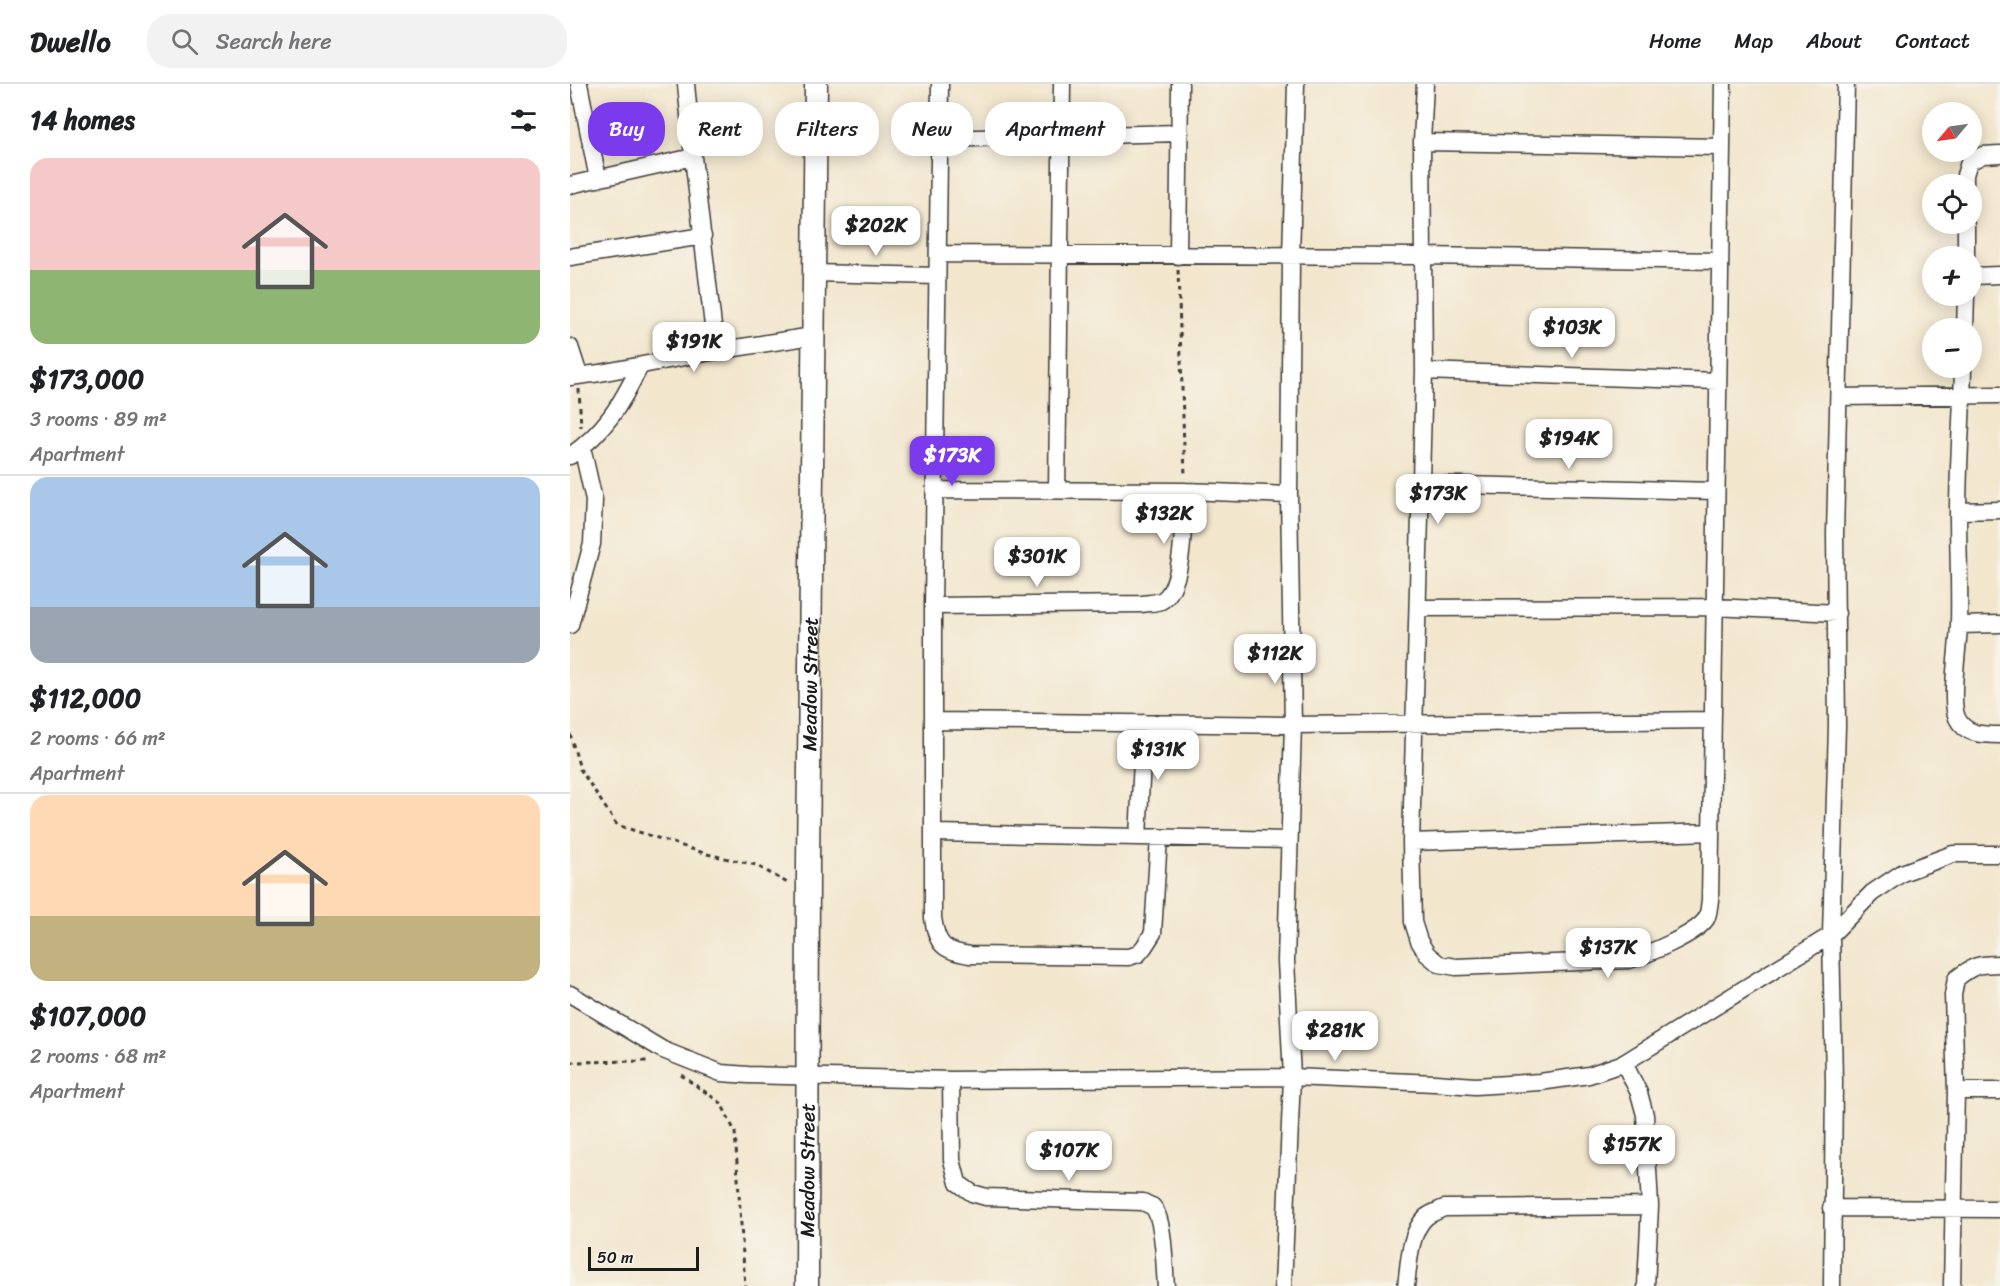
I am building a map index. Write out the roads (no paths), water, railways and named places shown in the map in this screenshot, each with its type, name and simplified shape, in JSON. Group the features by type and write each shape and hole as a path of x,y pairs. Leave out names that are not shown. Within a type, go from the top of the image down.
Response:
{"street":[{"path":"579,84 598,179"},
{"path":"686,84 716,351"},
{"name":"Meadow Street","path":"807,1286 816,84"},
{"path":"940,84 940,102"},
{"path":"1062,84 1062,102"},
{"path":"1178,256 1180,84"},
{"path":"1283,1286 1292,1077 1286,961 1293,725 1289,495 1291,257 1296,84"},
{"path":"1425,84 1422,142 1424,371 1422,484 1411,843 1413,922 1419,941 1427,954 1439,964 1456,967 1629,960 1651,953 1691,931 1706,918 1710,900 1723,84"},
{"path":"1832,1286 1834,1081 1831,935 1837,726 1836,534 1846,84"},
{"path":"1126,134 1180,133"},
{"path":"1422,142 1721,147"},
{"path":"1965,174 1969,162 1983,155 2000,154"},
{"path":"939,156 933,606 933,918 936,935 944,947 952,952 991,956 1129,957 1138,954 1153,933 1159,837"},
{"path":"1057,490 1062,156"},
{"path":"570,185 693,157"},
{"path":"570,257 702,236"},
{"path":"938,254 1423,256 1719,261"},
{"path":"813,273 937,276"},
{"path":"1982,276 2000,275"},
{"path":"570,346 574,376 813,336"},
{"path":"570,625 592,544 594,500 576,451 604,426 621,404 640,366"},
{"path":"1424,371 1718,381"},
{"path":"1963,378 1958,511 1959,625 1954,687 1956,715 1962,727 1970,731 1982,735 2000,735"},
{"path":"1839,397 2000,395"},
{"path":"1422,484 1716,491"},
{"path":"935,490 1185,491 1289,495"},
{"path":"933,606 1142,604 1160,601 1169,594 1176,579 1185,491"},
{"path":"1958,511 2000,510"},
{"path":"1418,608 1714,607 1837,613"},
{"path":"1959,625 2000,624"},
{"path":"934,721 1293,725 1713,720"},
{"path":"1138,837 1144,723"},
{"path":"1411,843 1711,832"},
{"path":"934,833 1289,840"},
{"path":"570,994 663,1050 721,1072 809,1077 951,1080 1292,1077 1503,1086 1590,1075 1624,1063 1831,935 1872,893 1902,873 1953,854 2000,854"},
{"path":"1952,1286 1956,1091 1953,994 1956,979 1968,969 1979,964 2000,964"},
{"path":"1624,1063 1639,1093 1646,1115 1650,1206 1646,1286"},
{"path":"951,1080 952,1160 958,1183 972,1193 986,1197 1143,1202 1152,1206 1158,1217 1166,1286"},
{"path":"1956,1091 2000,1091"},
{"path":"1406,1286 1412,1245 1418,1228 1427,1216 1444,1208 1650,1206"},
{"path":"1832,1208 2000,1209"}]}
